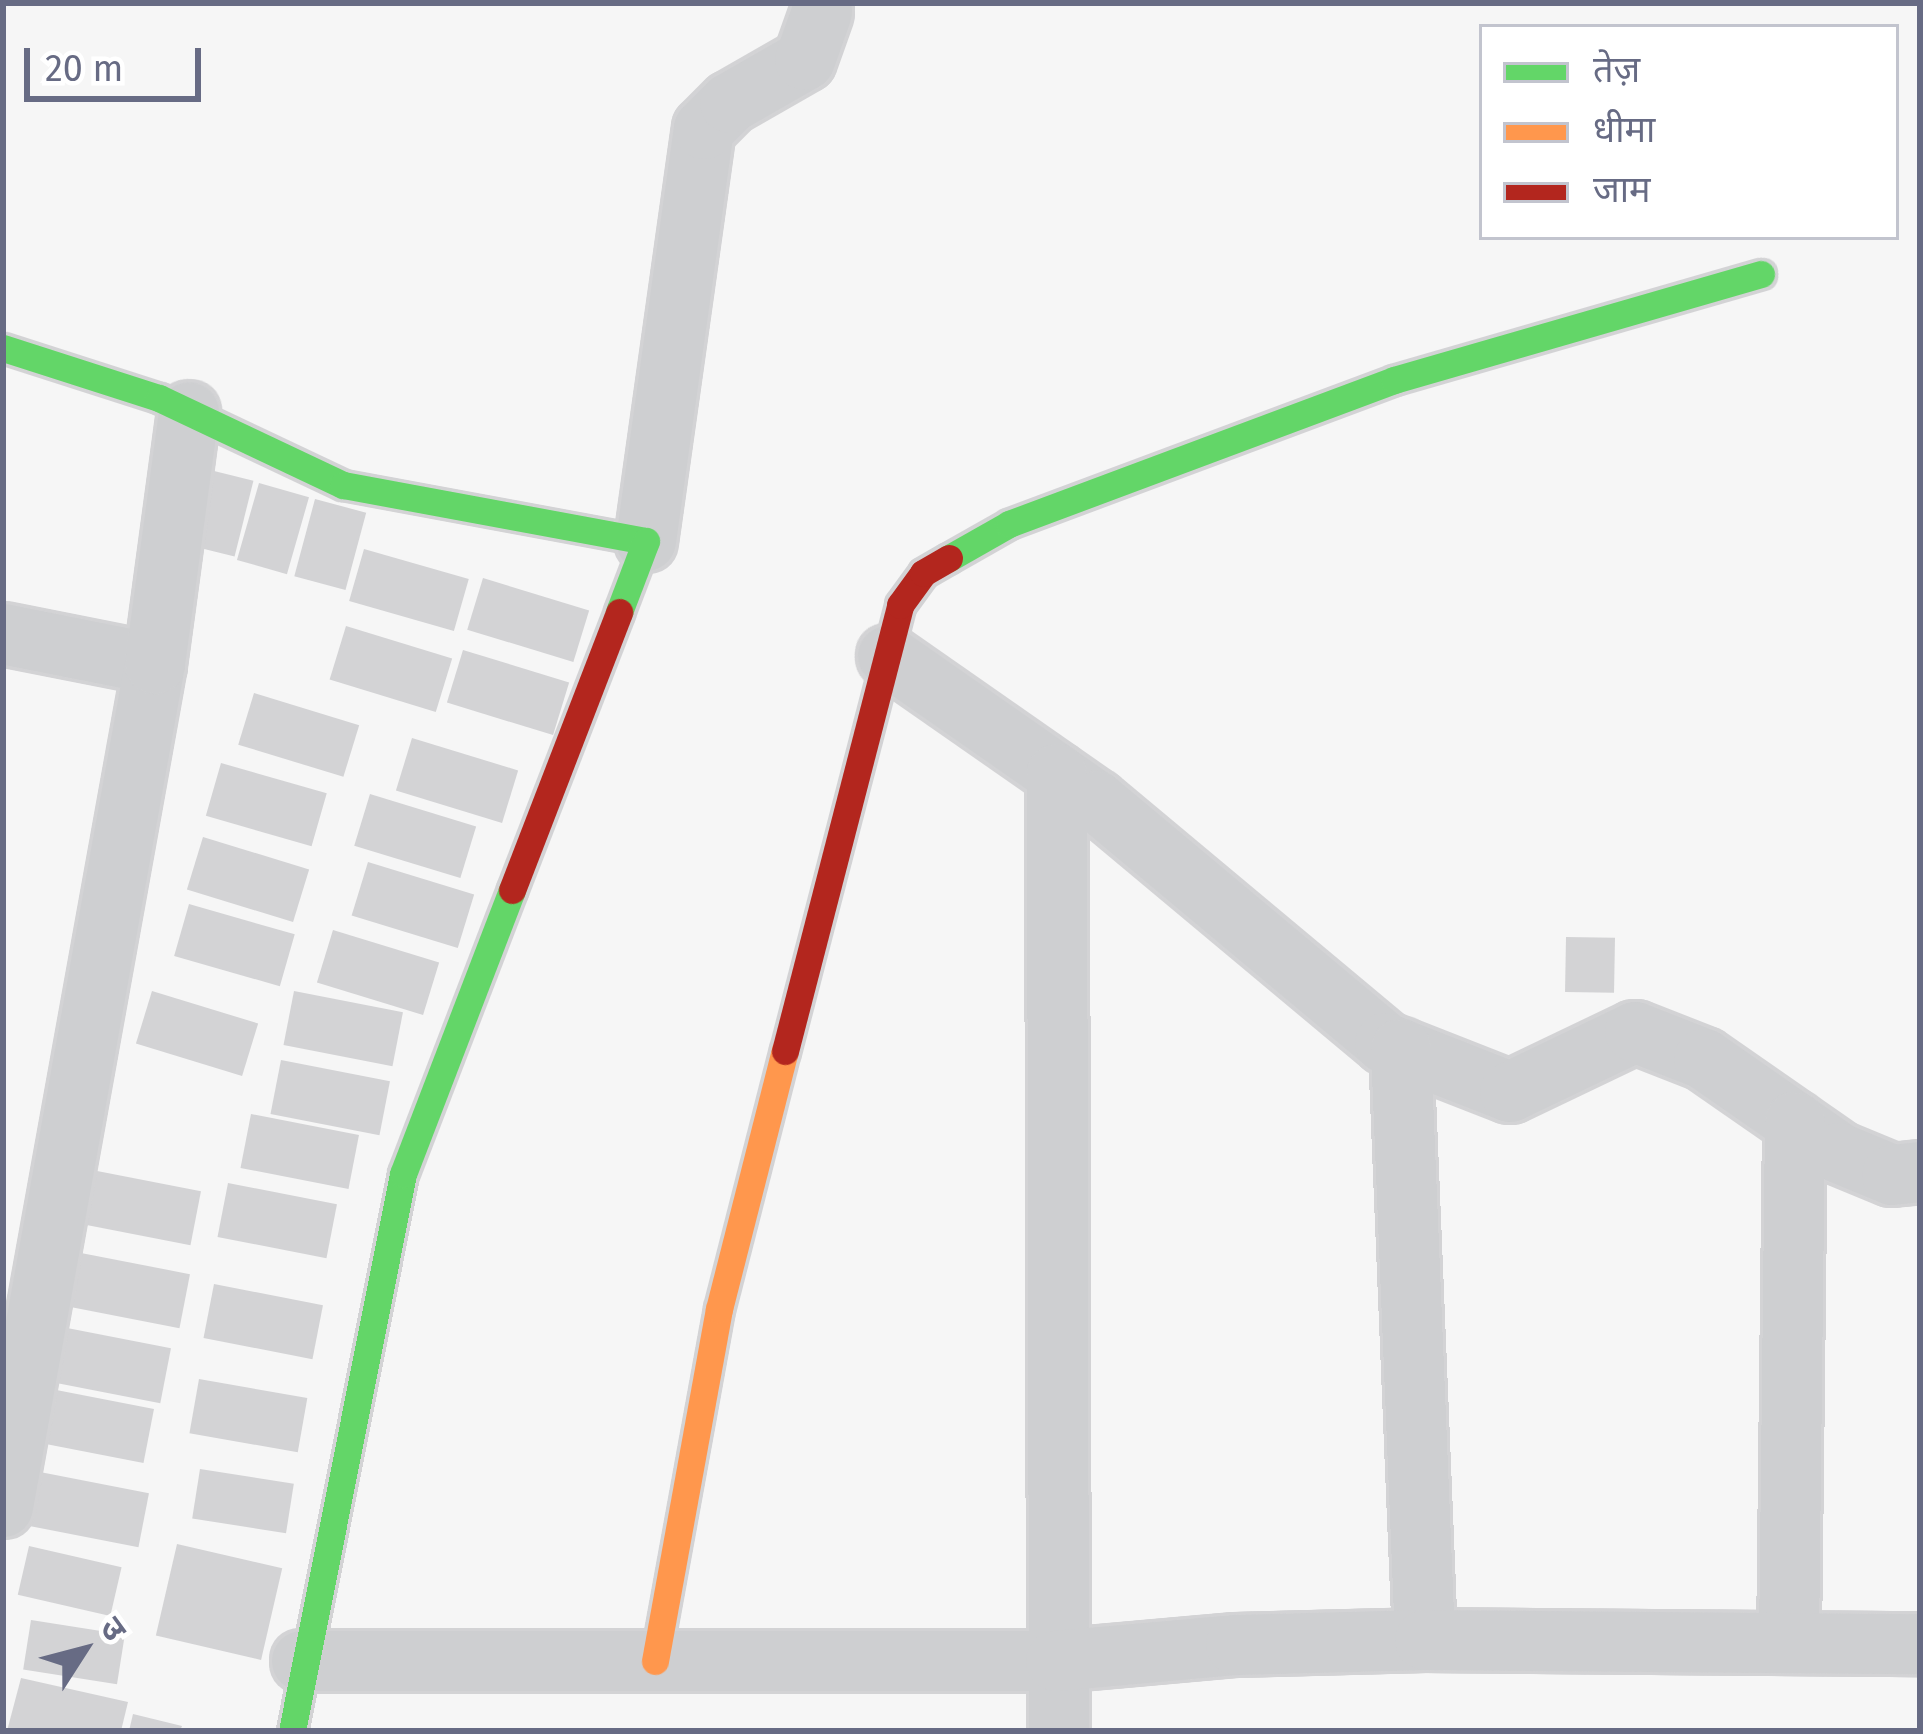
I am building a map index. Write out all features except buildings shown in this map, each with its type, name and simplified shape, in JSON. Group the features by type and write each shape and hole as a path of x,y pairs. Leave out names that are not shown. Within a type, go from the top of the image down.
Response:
{"street":[{"path":"292,1731 302,1661 403,1174 646,541 704,129 730,103 805,60 822,12"},
{"path":"655,1661 718,1310 901,605 923,573 1009,524 1394,380 1761,274"},
{"path":"3,348 189,412 343,485 646,541"},
{"path":"3,1507 154,664 189,412"},
{"path":"3,634 154,664"},
{"path":"888,656 1057,774 1402,1049 1510,1092 1635,1033 1704,1059 1839,1153 1892,1174 1920,1172"},
{"path":"1057,774 1059,1731"},
{"path":"1402,1049 1425,1640"},
{"path":"1789,1643 1795,1122"},
{"path":"302,1661 1056,1661 1236,1645 1425,1640 1920,1644"}],"traffic: fast":[{"path":"949,558 1009,524 1394,380 1761,274"},
{"path":"3,348 159,398 343,485 646,541 619,612"},
{"path":"292,1731 403,1174 512,890"}],"traffic: slow":[{"path":"655,1661 719,1309 785,1051"}],"traffic: jam":[{"path":"785,1051 900,605 923,573 949,558"},
{"path":"512,890 619,612"}]}
